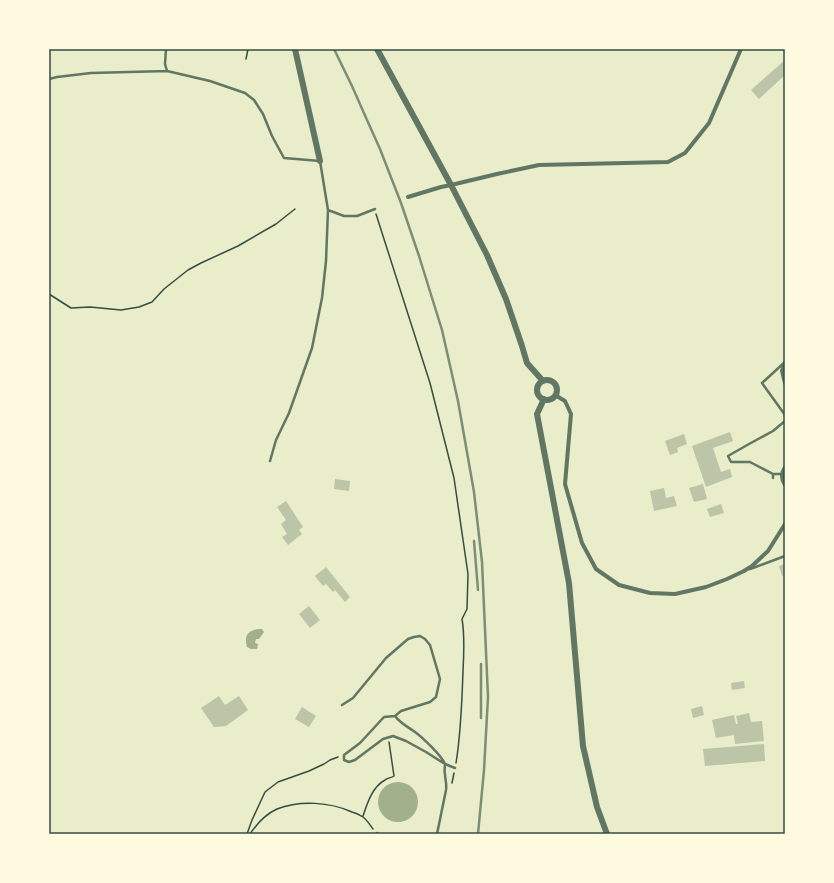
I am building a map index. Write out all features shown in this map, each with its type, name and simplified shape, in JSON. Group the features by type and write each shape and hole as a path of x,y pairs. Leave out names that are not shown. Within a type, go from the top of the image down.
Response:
{"street":[{"path":"295,49 320,161"},
{"path":"377,49 451,185 487,255 506,299 527,363 543,381"},
{"path":"408,197 441,187 539,165 668,162 685,153 709,123 741,49"},
{"path":"785,362 782,371 785,383"},
{"path":"546,380 553,382 556,388 555,395 548,400 540,397 537,390 538,386 546,380"},
{"path":"555,395 565,402 571,414 565,484 582,543 596,569 619,585 650,593 675,594 706,587 744,571 768,551 785,524"},
{"path":"544,399 537,414 569,583 584,746 596,807 607,834"},
{"path":"783,484 782,474 785,467"}],"lane":[{"path":"166,49 165,64 167,71"},
{"path":"49,79 91,73 167,71 210,81 245,93 254,100 263,114 272,136 284,158 320,161 328,210 326,261 322,298 312,348 289,413 276,440 270,461"},
{"path":"328,210 344,216 357,216 375,209"},
{"path":"785,362 762,383 785,416"},
{"path":"782,474 773,474 750,462 731,462 728,456 773,431 785,421"},
{"path":"744,571 785,556"},
{"path":"342,705 353,698 386,658 408,639 420,636 430,645 440,679 436,697 430,702 401,711 395,716 384,717 360,743 344,755 344,760 348,762 355,760 383,739 393,736 406,741 445,764 455,768"},
{"path":"395,716 428,743 445,764 444,773 447,782 437,834"}],"path":[{"path":"246,59 248,49"},
{"path":"49,294 71,308 90,307 121,310 139,307 152,302 164,289 188,270 238,246 276,224 295,209"},
{"path":"375,209 432,390 454,478 468,574 467,609 462,619 464,632 463,692 460,741 452,782"},
{"path":"362,816 375,788 384,780 394,776 389,737"},
{"path":"247,834 265,792 278,782 309,771 330,760 344,755"},
{"path":"250,834 264,818 275,810 289,805 308,803 345,808 362,816 377,834"}],"shaded area":[{"path":"262,629 264,632 259,639 256,639 255,643 258,644 257,649 251,649 247,647 246,637 251,631"},
{"path":"398,782 409,785 415,791 418,802 415,813 409,819 398,822 387,819 381,813 378,802 381,791 387,785"}],"building":[{"path":"785,60 785,75 759,99 751,90"},
{"path":"730,432 733,441 713,448 721,472 730,469 732,477 706,487 692,446"},
{"path":"684,434 687,444 677,448 678,452 670,455 665,441"},
{"path":"335,479 350,481 349,491 334,489"},
{"path":"703,484 707,499 694,502 689,488"},
{"path":"664,488 666,498 674,496 677,506 654,511 650,491"},
{"path":"286,501 303,527 299,530 302,534 288,545 282,537 287,534 281,524 286,520 277,507"},
{"path":"721,504 724,513 710,517 707,509"},
{"path":"785,564 785,575 782,576 779,566"},
{"path":"326,567 350,597 345,602 335,590 333,592 326,584 323,586 315,576"},
{"path":"309,606 320,620 310,628 299,614"},
{"path":"744,681 745,688 732,690 731,683"},
{"path":"219,696 225,705 239,696 248,710 226,726 214,727 201,708"},
{"path":"702,706 704,715 693,718 691,709"},
{"path":"302,707 316,716 309,727 295,719"},
{"path":"749,713 751,722 762,721 764,741 735,744 734,735 716,738 712,720 734,715 736,724 738,724 736,716"},
{"path":"764,744 765,761 705,766 703,749"}],"railway":[{"path":"334,49 380,149 401,203 442,330 458,401 474,492 482,562 488,697 484,770 478,834"},
{"path":"474,541 478,590"},
{"path":"481,664 481,718"}]}
